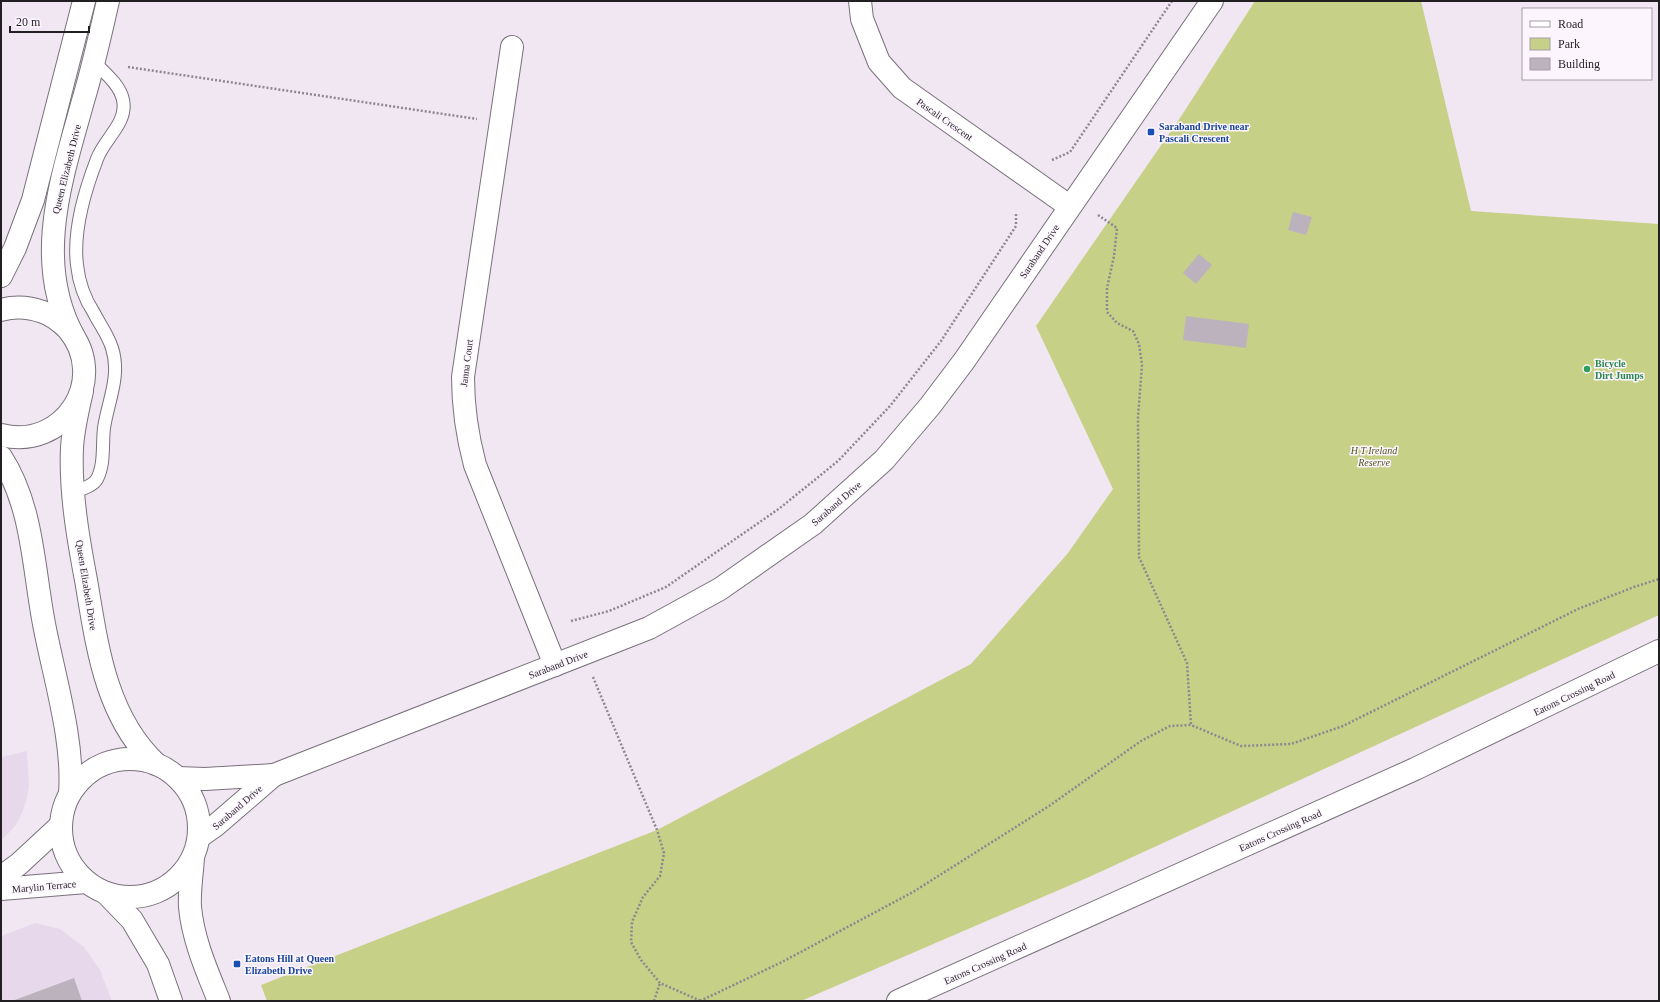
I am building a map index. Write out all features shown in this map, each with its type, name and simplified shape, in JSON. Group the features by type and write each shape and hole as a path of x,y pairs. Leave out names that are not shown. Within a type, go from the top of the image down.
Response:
{"street":[{"path":"1,276 15,248 34,200 84,1"},
{"name":"Queen Elizabeth Drive","path":"108,1 94,62 66,165 53,230 55,276 65,317 80,349 84,363 82,391 72,448 74,492 82,560 96,637 107,682 120,714 133,739 156,764"},
{"name":"Pascali Crescent","path":"860,1 862,19 879,62 902,88 1069,206"},
{"name":"Saraband Drive","path":"178,778 205,779 274,775 649,628 720,589 813,524 884,460 930,406 964,361 1069,206 1212,1"},
{"name":"Janna Court","path":"512,47 463,377 463,406 468,438 475,465 555,665"},
{"path":"1,310 25,308 46,313 56,319 74,336"},
{"path":"1,435 24,438 34,436 54,427 70,413 82,391"},
{"path":"1,457 21,498 29,526 42,612 69,750 72,775 70,793 64,808 61,825 63,846 72,866 86,882 106,893 132,920 158,964 171,1001"},
{"name":"Eatons Crossing Road","path":"898,1001 1415,769 1659,651"},
{"path":"70,793 82,778 98,766 111,762 137,759 156,764 178,778 191,795 198,815 190,906 194,929 203,962 219,1001"},
{"name":"Saraband Drive","path":"196,848 216,825 274,775"},
{"name":"Marylin Terrace","path":"1,877 19,864 61,825"},
{"path":"106,893 126,897 147,895 166,888 181,874 196,848"},
{"name":"Marylin Terrace","path":"1,889 86,882"}],"lane":[{"path":"74,492 91,485 98,478 105,424 115,381 115,366 112,346 83,293 77,263 79,221 94,169 102,148 123,115 122,95 112,81 94,62"}],"path":[{"path":"1052,160 1070,152 1172,1"},
{"path":"123,65 136,69 501,123"},
{"path":"571,621 609,612 666,587 780,508 838,461 890,406 941,341 1016,226 1016,213"},
{"path":"1098,215 1117,228 1114,256 1107,288 1107,312 1117,323 1133,331 1139,344 1142,365 1138,417 1140,557 1188,663 1191,725"},
{"path":"584,654 657,830 664,853 660,876 643,897 632,922 631,942 641,960 660,983 700,1001 782,962 913,892 1049,806 1141,741 1170,726 1191,725 1241,746 1291,744 1343,726 1578,609 1634,586 1659,579"},
{"path":"654,1001 660,983"}],"shaded area":[{"path":"27,751 29,785 27,798 22,813 15,826 1,841 1,757"},
{"path":"35,923 60,929 84,947 100,970 112,1001 1,1001 1,936"}],"green space":[{"name":"H T Ireland Reserve","path":"1255,1 1421,1 1471,211 1659,224 1659,615 1089,877 801,1001 267,1001 261,985 657,830 971,664 1068,553 1113,489 1036,326 1182,115"}],"building":[{"path":"1293,212 1312,217 1306,235 1288,230"},
{"path":"1199,254 1212,265 1196,284 1183,273"},
{"path":"1186,316 1249,324 1246,348 1183,340"},
{"path":"74,978 82,1001 12,1001"}],"place":[{"name":"Saraband Drive near Pascali Crescent","path":"1151,132"},
{"name":"Bicycle Dirt Jumps","path":"1587,369"},
{"name":"Eatons Hill at Queen Elizabeth Drive","path":"237,964"}]}
